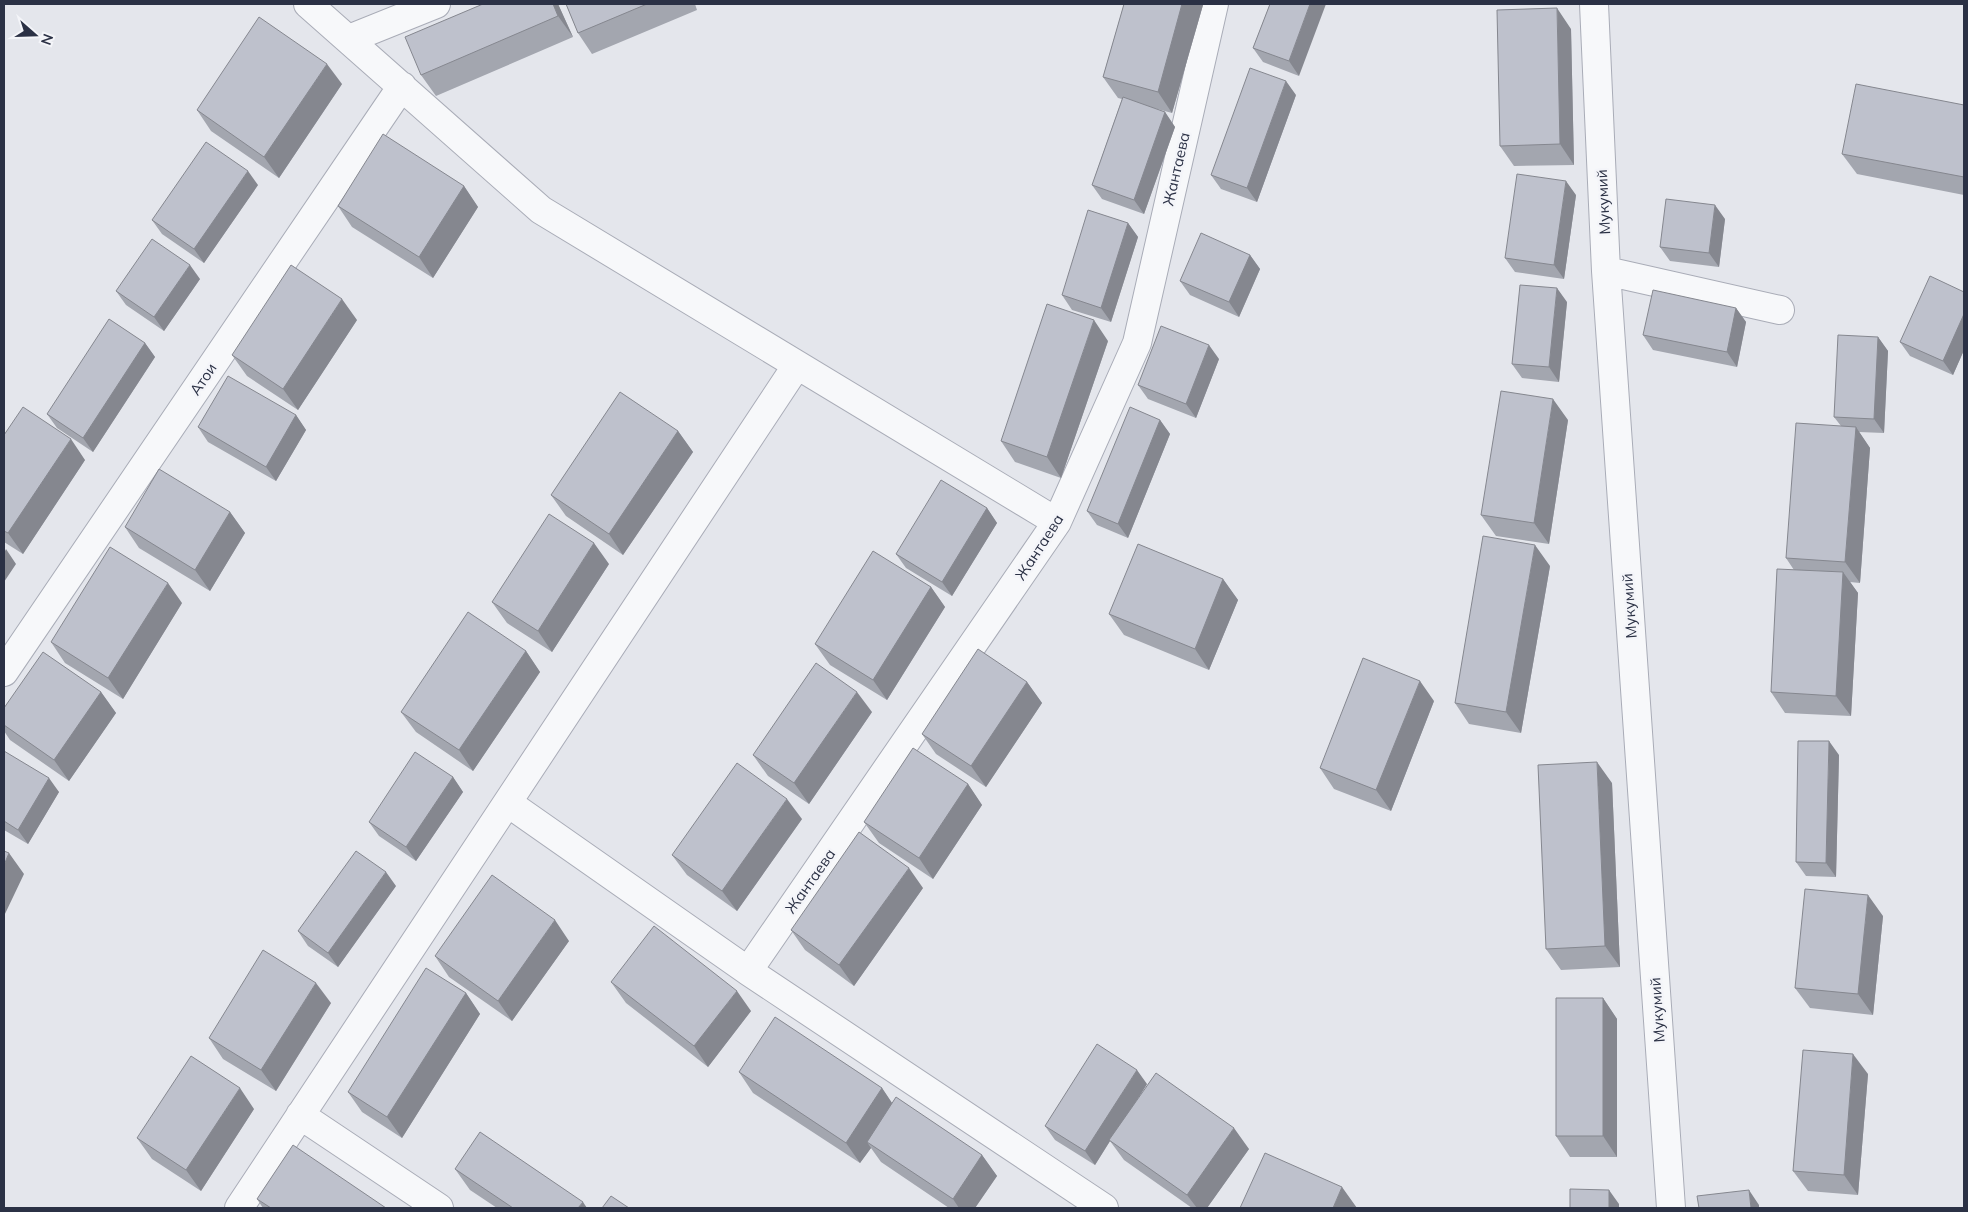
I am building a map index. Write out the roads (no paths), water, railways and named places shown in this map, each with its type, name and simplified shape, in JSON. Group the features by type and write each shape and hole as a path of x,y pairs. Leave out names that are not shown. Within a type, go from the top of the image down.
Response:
{"street":[{"path":"308,4 541,210 1057,522"},
{"path":"349,39 436,4"},
{"name":"Жантаева","path":"748,972 1057,522 1136,343 1214,4"},
{"name":"Мукумий","path":"1594,4 1606,271 1671,1208"},
{"name":"Атои","path":"4,672 402,86"},
{"path":"1606,271 1780,310"},
{"path":"239,1208 797,365"},
{"path":"508,803 748,972 1104,1208"},
{"path":"300,1115 439,1208"}]}
